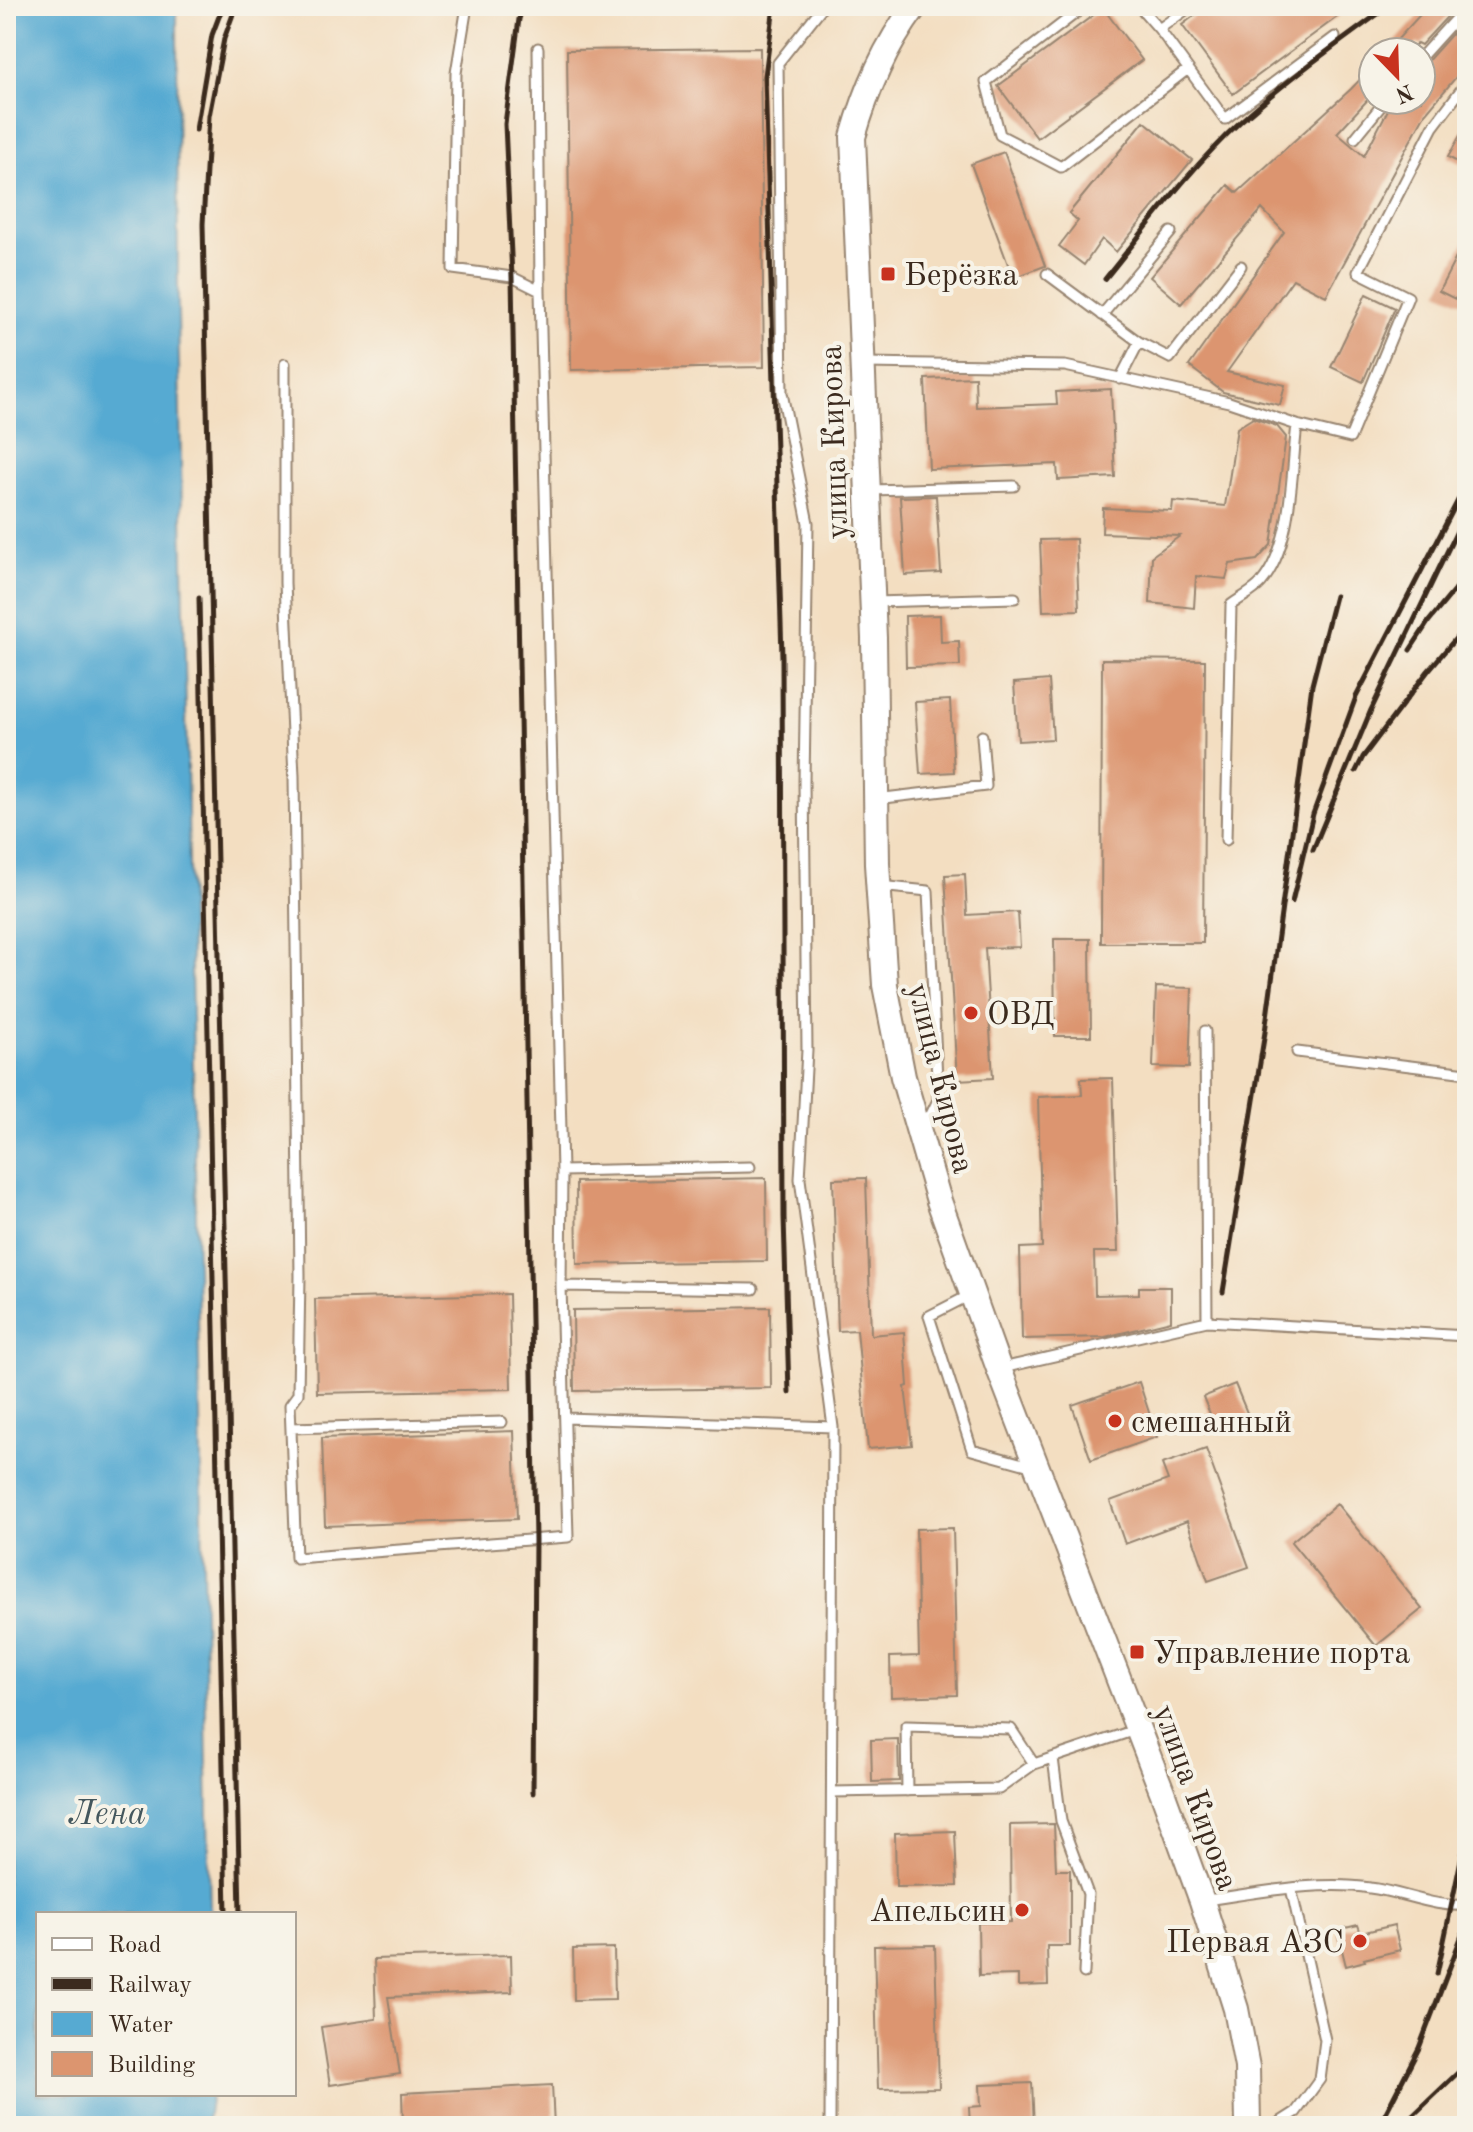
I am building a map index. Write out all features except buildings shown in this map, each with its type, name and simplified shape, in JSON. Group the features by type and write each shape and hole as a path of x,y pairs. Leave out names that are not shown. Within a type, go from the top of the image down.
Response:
{"main road":[{"name":"улица Кирова","path":"915,6 893,35 866,91 853,137 885,985 903,1077 939,1201 1036,1468 1202,1901 1236,2009 1247,2067 1248,2126"}],"lane":[{"path":"467,6 456,73 453,269 512,277 540,291"},
{"path":"823,6 778,63 782,393 808,523 804,783 807,1050 800,1179 833,1427 830,2126"},
{"path":"1085,6 986,82 1000,135 1061,167 1188,69"},
{"path":"1139,6 1225,119 1335,37"},
{"path":"1159,29 1191,6"},
{"path":"1437,39 1467,6"},
{"path":"285,364 285,583 294,776 300,1276 298,1394 290,1405 296,1558 568,1537 540,291 538,48"},
{"path":"862,363 1065,366 1229,402 1297,425 1350,438 1408,297 1358,272 1433,127 1467,82"},
{"path":"1355,138 1373,116"},
{"path":"1102,315 1171,232"},
{"path":"1047,274 1139,342 1170,358 1241,266"},
{"path":"1120,379 1139,342"},
{"path":"1226,840 1231,605 1260,584 1273,566 1283,537 1297,425"},
{"path":"867,490 1014,486"},
{"path":"872,602 1015,598"},
{"path":"876,799 986,786 982,736"},
{"path":"879,886 928,891 938,1100 921,1137"},
{"path":"1205,1031 1207,1321"},
{"path":"1297,1052 1467,1073"},
{"path":"562,1171 750,1167"},
{"path":"561,1286 753,1289"},
{"path":"972,1294 929,1316 972,1450 1036,1468"},
{"path":"999,1369 1207,1321 1467,1336"},
{"path":"566,1418 833,1427"},
{"path":"291,1428 502,1422"},
{"path":"907,1791 906,1726 1011,1729 1034,1764"},
{"path":"832,1792 999,1789 1034,1764 1138,1729"},
{"path":"1053,1758 1061,1821 1088,1894 1084,1973"},
{"path":"1202,1901 1291,1888 1368,1887 1453,1905 1467,1905"},
{"path":"1274,2126 1296,2112 1320,2079 1325,2040 1291,1888"}],"water":[{"name":"Лена","path":"6,6 177,6 178,312 210,1912 36,1912 36,2096 211,2096 206,2126 6,2126"}],"railway":[{"path":"196,130 212,35 223,6"},
{"path":"236,6 224,39 209,116 203,224 240,1912"},
{"path":"523,6 505,124 512,277 535,1540 533,1793"},
{"path":"774,6 765,76 782,657 784,1217 789,1393"},
{"path":"1105,279 1187,178 1240,122 1389,6"},
{"path":"1292,902 1313,814 1356,697 1467,483"},
{"path":"1313,850 1371,710 1467,510"},
{"path":"1410,650 1429,621 1467,575"},
{"path":"1223,1292 1265,1032 1312,685 1335,596"},
{"path":"199,598 226,1912"},
{"path":"1356,771 1363,757 1428,671 1467,625"},
{"path":"1437,1974 1467,1831"},
{"path":"1379,2126 1419,2048 1467,1922"},
{"path":"1402,2126 1467,2064"}],"place":[{"name":"Берёзка","path":"888,274"},
{"name":"ОВД","path":"971,1013"},
{"name":"смешанный","path":"1115,1421"},
{"name":"Управление порта","path":"1137,1652"},
{"name":"Апельсин","path":"1022,1910"},
{"name":"Первая АЗС","path":"1360,1941"}]}
